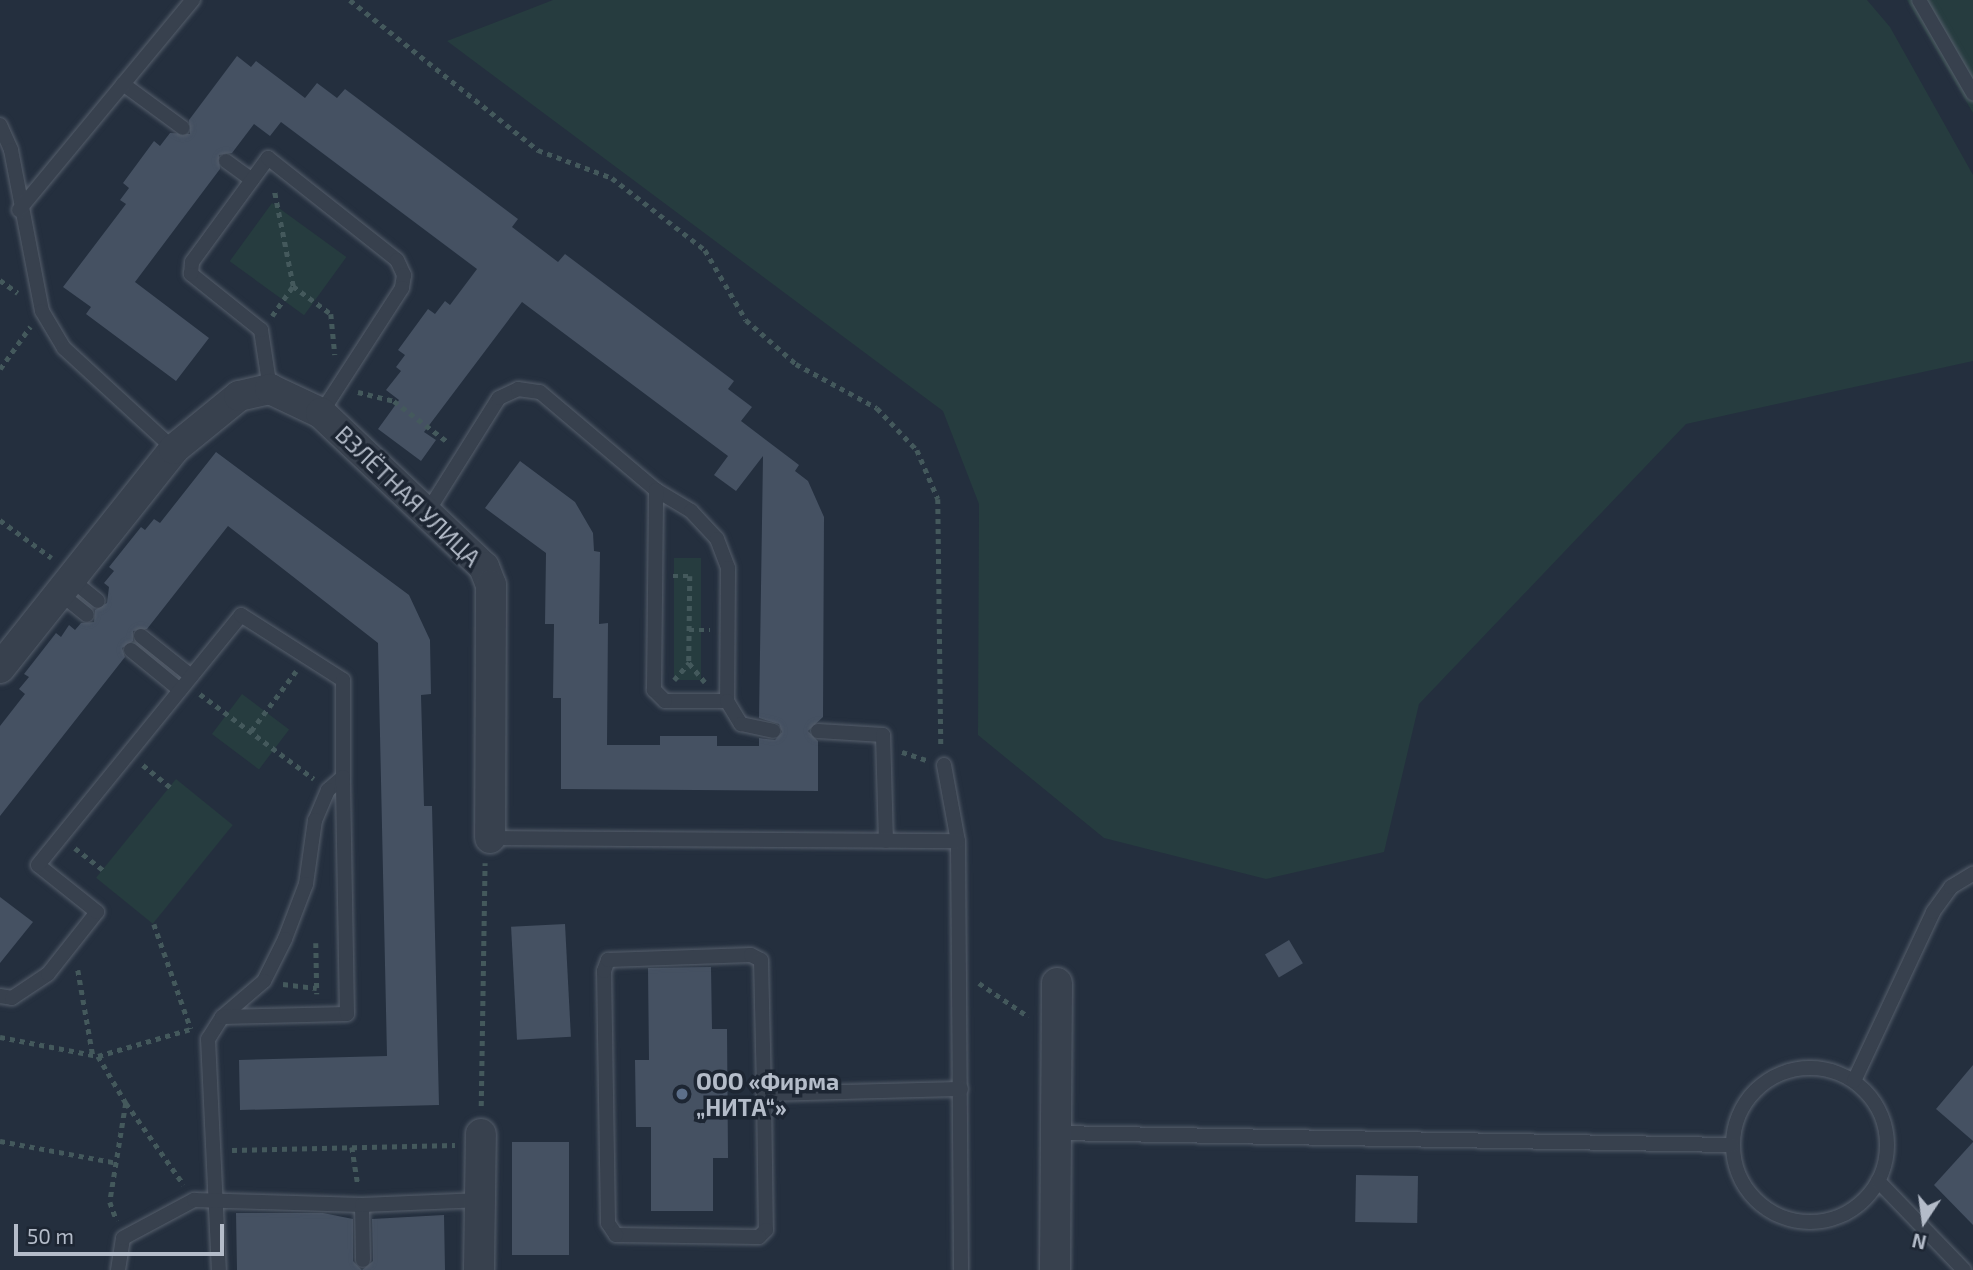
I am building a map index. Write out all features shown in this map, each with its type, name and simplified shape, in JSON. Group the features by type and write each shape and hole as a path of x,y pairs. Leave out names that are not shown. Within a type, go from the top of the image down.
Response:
{"street":[{"path":"0,668 174,449 239,396 270,389"},
{"name":"ВЗЛЁТНАЯ УЛИЦА","path":"270,389 321,413 428,511 484,567 491,585 490,838"},
{"path":"1055,1270 1057,983"},
{"path":"479,1270 481,1139"}],"lane":[{"path":"19,210 193,0"},
{"path":"1919,0 1973,93"},
{"path":"123,84 183,128"},
{"path":"0,125 11,150 19,210 42,311 64,348 174,449"},
{"path":"270,389 261,330 191,274 192,262 268,158 397,260 404,275 402,288 340,379 321,413"},
{"path":"226,161 252,180"},
{"path":"428,511 499,398 518,389 540,393 656,490 691,511 717,539 728,568 727,701 741,724 773,731"},
{"path":"656,490 654,690 665,701 727,701"},
{"path":"69,583 98,601"},
{"path":"69,583 87,615"},
{"path":"0,996 12,998 48,974 97,912 38,865 241,615 343,680 347,1014 222,1017"},
{"path":"141,636 186,683"},
{"path":"131,650 186,683"},
{"path":"818,731 866,730 883,735 886,747 886,841"},
{"path":"943,765 958,841 961,1270"},
{"path":"219,1270 208,1038 222,1017 264,982 290,927 306,884 315,820 328,790 343,777"},
{"path":"490,838 958,841"},
{"path":"1854,1081 1933,912 1951,887 1973,874"},
{"path":"751,956 761,960 764,1094 766,1230 759,1237 616,1235 608,1223 604,971 608,960 751,956"},
{"path":"1819,1068 1854,1081 1873,1101 1885,1127 1885,1164 1878,1181 1854,1209 1837,1217 1800,1222 1766,1209 1752,1197 1734,1164 1732,1145 1741,1109 1751,1094 1782,1073 1819,1068"},
{"path":"764,1094 961,1088"},
{"path":"1056,1133 1732,1145"},
{"path":"1878,1181 1964,1270"},
{"path":"117,1270 123,1238 194,1200 217,1198 362,1205 482,1200"},
{"path":"362,1205 363,1260"}],"path":[{"path":"350,0 538,150 612,178 705,250 746,320 796,364 877,408 917,450 938,499 938,701 943,765 886,747"},
{"path":"268,158 293,286 331,314 340,379 368,399 394,401 464,454"},
{"path":"261,330 293,286"},
{"path":"0,369 42,311"},
{"path":"0,520 69,583"},
{"path":"655,576 690,576 689,663 727,701"},
{"path":"251,732 307,657"},
{"path":"186,683 328,790"},
{"path":"155,775 170,787"},
{"path":"214,1150 352,1147 481,1139 482,875 490,838"},
{"path":"89,858 103,870"},
{"path":"0,1037 95,1056 191,1029 154,924"},
{"path":"290,927 316,943 346,942"},
{"path":"316,943 318,1015"},
{"path":"960,969 1022,1015 1057,1026"},
{"path":"78,971 95,1056 194,1200"},
{"path":"264,982 317,988"},
{"path":"123,1238 110,1202 126,1103"},
{"path":"0,1141 117,1163"},
{"path":"352,1147 362,1205"}],"green space":[{"path":"553,0 1867,0 1890,27 1973,175 1973,361 1686,424 1419,704 1384,852 1266,879 1104,838 978,735 979,504 943,411 447,41"},
{"path":"1907,0 1973,0 1973,113"},
{"path":"272,203 346,257 304,315 230,261"},
{"path":"674,558 701,558 701,680 674,680"},
{"path":"242,694 289,730 259,769 212,734"},
{"path":"176,779 233,825 153,924 96,878"}],"building":[{"path":"237,56 251,67 256,61 305,98 317,83 337,98 345,89 518,219 512,227 558,262 565,254 734,381 728,389 752,407 741,421 799,465 795,471 808,481 824,517 823,717 808,731 818,741 818,791 561,789 561,698 553,698 554,624 545,624 546,553 485,508 520,461 575,502 593,533 594,551 600,552 599,624 608,623 607,745 660,745 660,736 717,736 717,746 759,746 759,738 775,740 782,732 779,724 759,718 763,456 736,491 714,475 728,456 522,302 424,432 436,440 421,461 378,429 399,400 386,390 401,371 396,367 405,355 398,350 428,309 435,314 445,301 450,305 477,269 281,122 270,136 254,124 232,153 219,155 220,169 135,282 209,338 176,381 86,314 91,307 63,287 126,204 120,200 129,188 123,183 154,141 160,146 170,133 190,134 189,120"},
{"path":"216,452 409,595 430,640 431,694 421,695 424,806 432,806 439,1105 240,1110 239,1060 387,1056 378,643 228,526 147,629 133,631 133,641 122,648 125,657 0,816 0,726 25,694 19,689 29,677 24,674 56,633 61,637 69,625 75,630 81,623 94,622 95,610 107,603 109,587 104,583 114,571 109,567 141,527 145,530 154,519 160,523"},
{"path":"0,897 33,922 0,963"},
{"path":"565,924 571,1037 517,1040 511,927"},
{"path":"1289,940 1303,963 1279,978 1265,954"},
{"name":"ООО «Фирма „НИТА“»","path":"711,967 712,1029 727,1029 728,1158 713,1158 713,1211 651,1211 651,1127 636,1127 635,1060 649,1060 648,968"},
{"path":"1973,1065 1973,1141 1936,1109"},
{"path":"512,1142 569,1142 569,1255 512,1255"},
{"path":"1973,1142 1973,1225 1934,1185"},
{"path":"1356,1175 1418,1176 1417,1223 1355,1222"},
{"path":"236,1213 323,1213 353,1219 353,1261 362,1270 237,1270"},
{"path":"444,1215 445,1270 362,1270 373,1261 372,1219"}],"place":[{"name":"ООО «Фирма „НИТА“»","path":"682,1094"}]}
